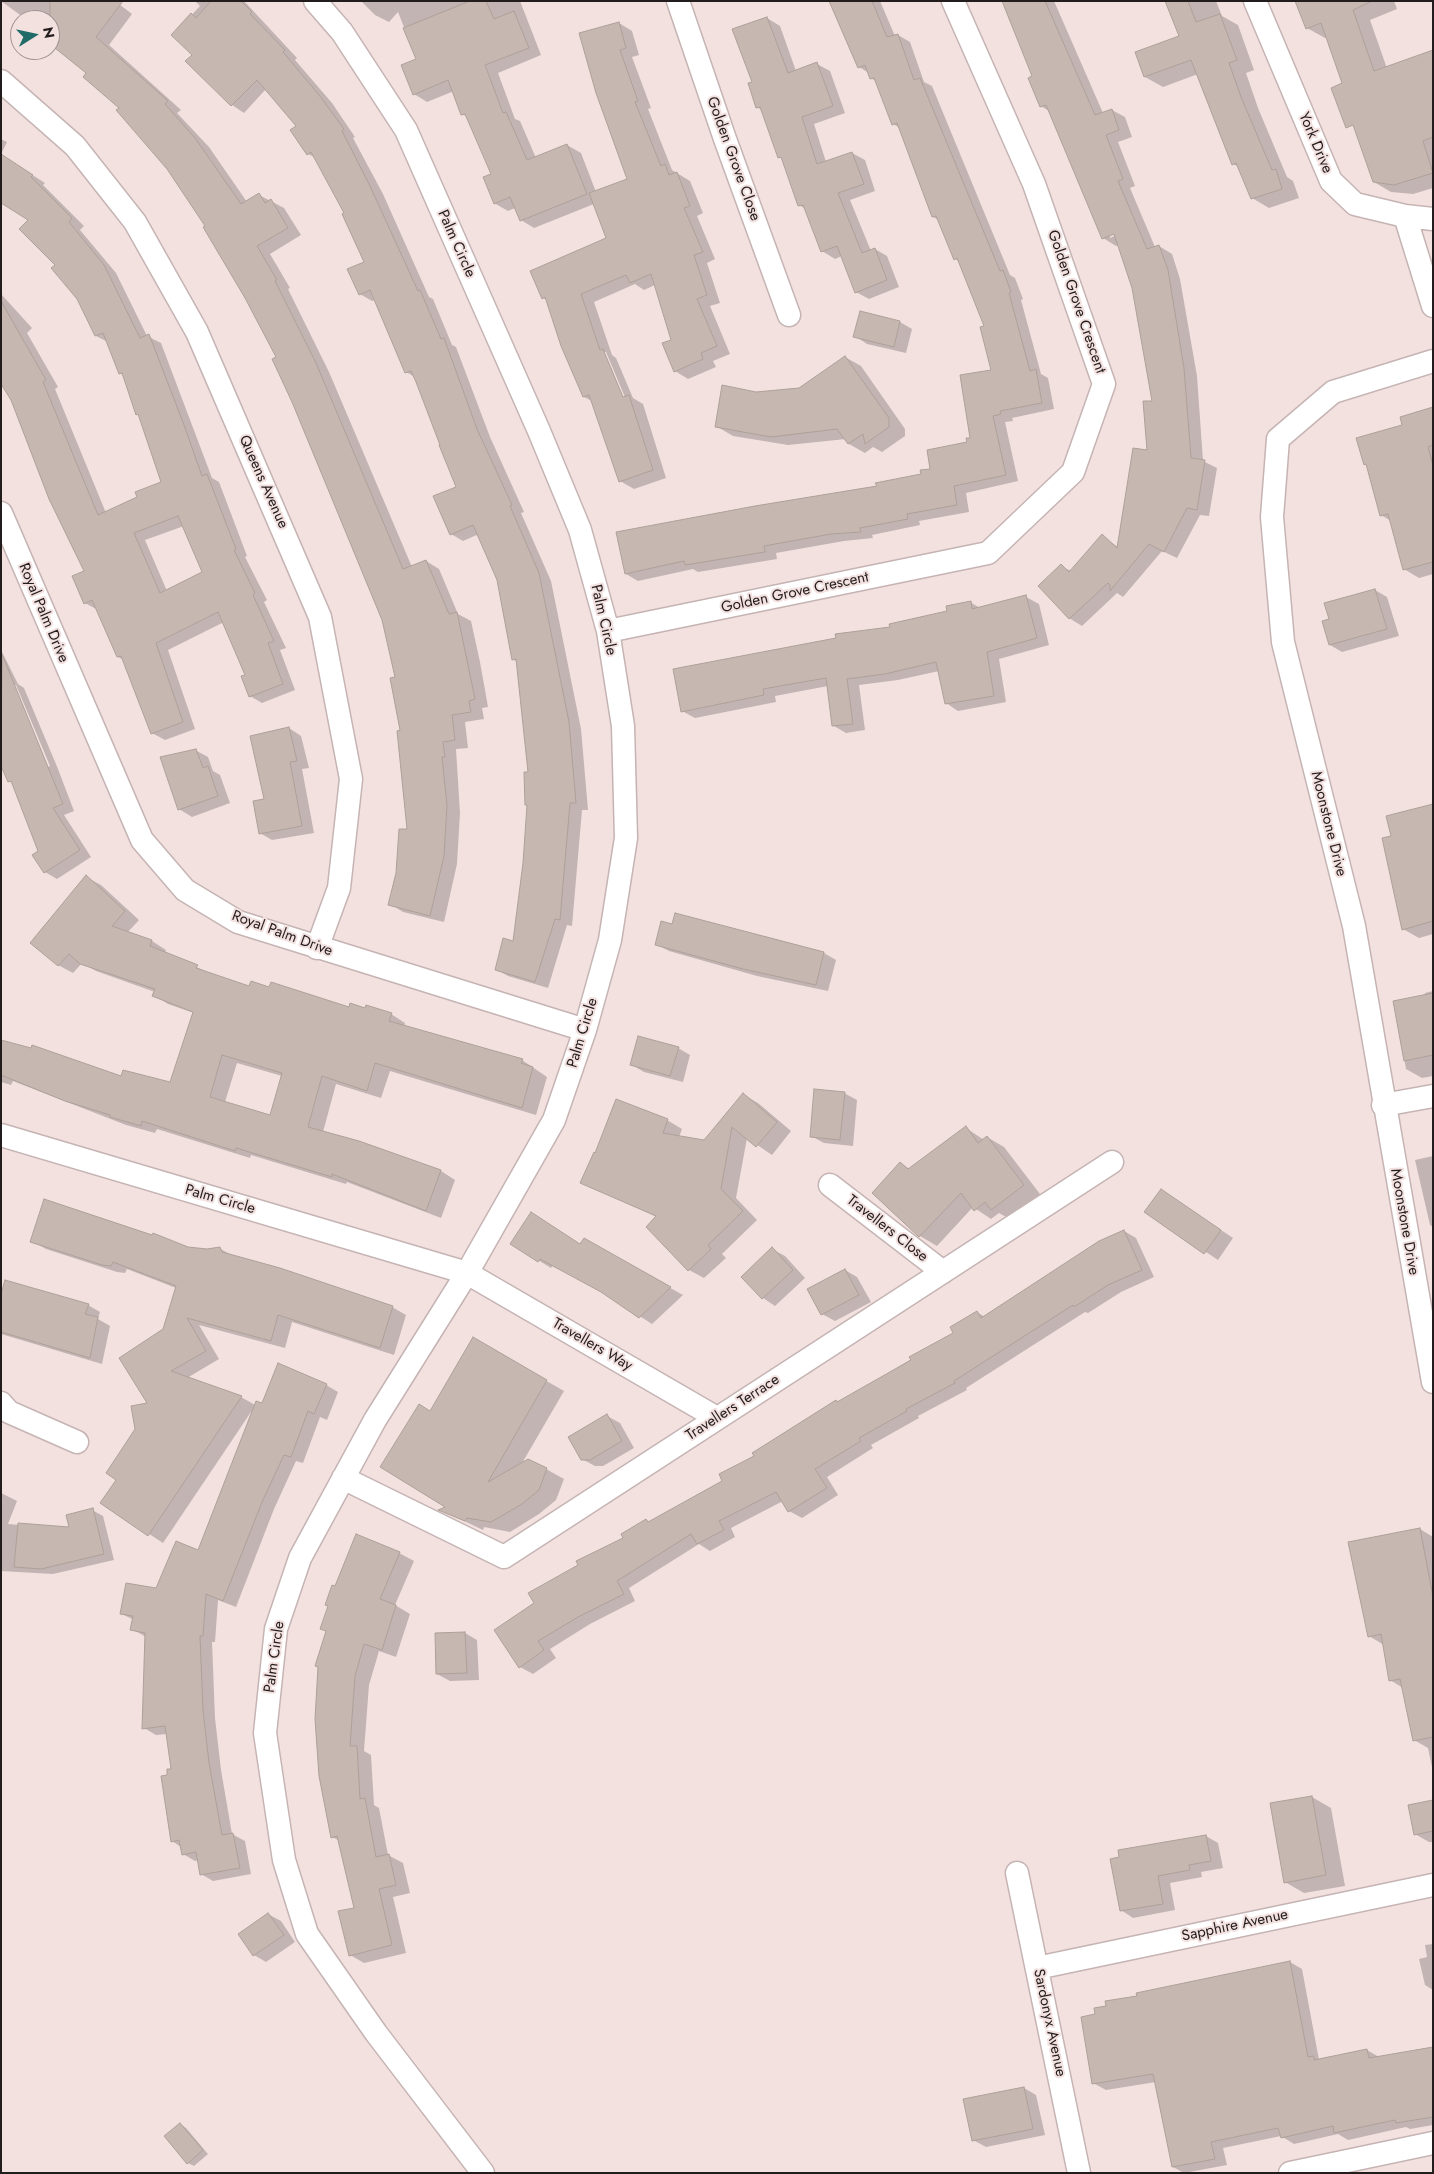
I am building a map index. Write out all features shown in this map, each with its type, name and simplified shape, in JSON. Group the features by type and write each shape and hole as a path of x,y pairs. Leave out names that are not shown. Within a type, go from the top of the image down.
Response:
{"street":[{"name":"Palm Circle","path":"316,1 342,32 406,130 580,530 608,632 623,726 626,838 610,940 585,1030 554,1120 467,1273 375,1420 300,1558 276,1629 265,1733 284,1860 307,1934 376,2033 483,2173"},
{"name":"Golden Grove Close","path":"678,1 725,139 789,315"},
{"name":"Golden Grove Crescent","path":"608,632 988,553 1073,472 1104,384 1034,184 953,1"},
{"name":"York Drive","path":"1255,1 1331,181 1355,204 1405,216 1433,218"},
{"name":"Queens Avenue","path":"1,81 75,146 135,222 197,332 320,617 351,780 340,888 316,948"},
{"path":"1405,216 1433,306"},
{"name":"Moonstone Drive","path":"1433,361 1333,392 1278,439 1272,517 1283,642 1354,926 1383,1105 1433,1382"},
{"name":"Royal Palm Drive","path":"1,513 142,840 185,890 238,922 316,948 585,1030"},
{"path":"1383,1105 1433,1096"},
{"name":"Palm Circle","path":"1,1135 467,1273"},
{"name":"Travellers Terrace","path":"343,1478 504,1557 1112,1162"},
{"name":"Travellers Close","path":"830,1185 943,1272"},
{"name":"Travellers Way","path":"467,1273 717,1418"},
{"path":"1,1403 9,1412 77,1442"},
{"name":"Sardonyx Avenue","path":"1017,1873 1079,2173"},
{"name":"Sapphire Avenue","path":"1037,1968 1433,1884"},
{"path":"1290,2173 1433,2143"}],"building":[{"path":"50,1 123,1 96,37 168,101 165,104 195,138 241,204 259,193 265,203 271,199 288,228 257,246 277,280 275,281 316,363 403,569 426,560 449,614 457,612 475,699 469,701 471,712 452,715 455,740 443,742 445,757 442,757 447,805 444,856 430,916 388,905 396,873 399,829 407,829 397,731 400,730 390,678 395,677 382,620 292,402 272,359 276,357 245,298 203,227 205,226 167,169 116,110 119,108 83,77 86,73 60,52 60,10 50,10"},
{"path":"211,1 241,1 252,12 250,14 285,50 283,52 319,95 344,129 342,131 370,186 418,291 420,290 441,339 444,338 477,429 512,505 510,506 539,573 569,722 576,803 570,803 560,920 555,919 535,982 495,970 503,938 513,941 523,863 527,805 525,805 524,772 528,772 516,659 512,660 497,580 473,525 450,535 433,496 456,487 411,371 405,373 370,290 359,295 347,269 364,262 342,214 344,213 311,152 307,155 290,130 296,126 257,80 231,106 185,61 192,55 171,35 191,13 196,18"},
{"path":"470,1 486,1 494,19 514,11 529,48 485,65 503,113 506,112 527,160 567,144 587,194 520,221 510,197 494,204 483,177 491,174 465,114 461,115 448,80 413,95 401,65 416,59 403,28"},
{"path":"829,1 872,1 887,37 898,34 914,80 920,78 1000,271 1003,270 1011,292 1009,293 1030,371 1036,369 1042,403 1000,411 1001,414 993,416 1006,475 954,486 957,505 907,514 908,519 860,528 861,532 831,534 764,546 765,552 685,565 684,561 625,574 616,532 877,486 875,483 921,474 920,470 930,469 927,450 967,442 966,438 970,438 960,375 991,370 980,327 984,326 957,258 954,260 936,216 932,217 897,123 892,125 874,78 870,79 865,65 858,68"},
{"path":"1002,1 1045,1 1095,115 1112,109 1119,130 1106,135 1123,179 1118,181 1147,249 1159,245 1168,270 1184,368 1191,458 1205,460 1197,510 1187,508 1164,552 1149,544 1110,591 1108,583 1069,619 1038,586 1061,564 1069,572 1102,534 1117,548 1133,448 1147,450 1143,401 1152,401 1132,288 1114,234 1102,239 1046,105 1040,107 1028,78 1032,76"},
{"path":"1165,1 1188,1 1196,22 1220,14 1237,60 1229,63 1241,97 1272,170 1276,169 1282,189 1251,199 1236,163 1232,165 1191,60 1144,77 1135,52 1179,36"},
{"path":"1295,1 1372,1 1353,10 1374,71 1433,50 1433,137 1423,141 1433,173 1394,185 1373,182 1353,125 1346,128 1331,88 1342,83 1321,23 1306,29"},
{"path":"767,17 788,73 817,62 833,106 802,117 817,164 852,152 864,184 838,193 862,253 875,248 887,280 855,293 837,246 821,252 803,205 798,206 781,157 778,158 760,107 756,108 748,83 752,82 732,29"},
{"path":"619,22 626,48 620,50 638,101 635,102 661,166 665,164 669,175 677,172 690,206 684,208 703,252 694,255 707,295 697,299 717,346 701,353 703,359 674,372 662,343 671,340 651,274 630,283 626,275 581,294 600,350 603,349 623,397 629,395 653,470 619,482 589,395 583,397 561,346 545,297 542,299 530,271 606,238 589,193 627,179 596,93 579,33"},
{"path":"1,154 33,175 31,177 72,218 69,222 104,265 140,338 149,334 202,476 207,474 236,549 234,550 255,593 253,595 274,641 268,643 283,684 249,697 241,676 245,675 218,612 156,643 183,722 151,734 121,656 117,657 92,600 84,604 72,576 84,571 49,499 11,400 1,384 1,301 46,380 43,382 98,515 137,497 135,492 161,482 138,414 136,415 122,373 119,374 103,333 95,336 77,299 51,268 55,265 19,229 28,220 1,203","holes":["178,516 202,572 160,593 134,533"]},
{"path":"860,311 900,321 894,347 853,337"},
{"path":"845,356 889,418 889,427 865,444 863,434 848,444 837,429 771,437 715,427 722,385 756,392 799,388"},
{"path":"1433,407 1433,445 1428,447 1433,466 1433,562 1403,570 1388,514 1380,516 1366,464 1364,465 1356,438 1402,425 1400,417"},
{"path":"1375,589 1387,629 1329,645 1322,621 1329,619 1324,603"},
{"path":"1026,595 1037,638 987,652 994,696 945,704 936,662 885,674 847,679 853,724 832,726 826,678 763,689 764,695 681,712 673,669 836,638 835,634 890,627 889,624 947,611 946,606 971,601 972,609"},
{"path":"2,654 63,804 53,808 80,850 44,873 32,855 38,851 11,781 8,782 1,766"},
{"path":"289,727 297,761 290,762 302,826 259,834 253,801 264,799 250,736"},
{"path":"196,749 203,768 208,766 218,796 178,810 160,757"},
{"path":"1433,804 1433,921 1402,930 1382,838 1391,836 1386,816"},
{"path":"86,875 125,911 112,926 152,940 150,946 198,965 196,968 249,986 251,981 269,987 271,982 349,1007 350,1003 365,1008 366,1005 392,1013 389,1021 523,1059 521,1063 533,1067 522,1108 375,1063 367,1091 322,1076 308,1127 359,1141 441,1170 426,1211 332,1174 332,1177 236,1148 235,1151 142,1121 141,1126 110,1117 110,1115 65,1101 1,1075 1,1040 31,1048 32,1045 121,1076 123,1070 170,1082 193,1012 152,996 155,989 80,964 69,954 58,966 30,943","holes":["222,1055 282,1073 270,1115 210,1097"]},
{"path":"675,913 824,952 816,985 743,969 655,945 661,921 672,924"},
{"path":"1433,993 1433,1055 1404,1061 1393,1001"},
{"path":"638,1036 679,1047 670,1076 630,1065"},
{"path":"814,1089 845,1092 840,1140 810,1137"},
{"path":"743,1093 777,1122 756,1147 732,1127 721,1189 743,1211 708,1245 711,1249 688,1271 646,1227 656,1216 580,1183 595,1153 616,1099 668,1119 663,1133 704,1140"},
{"path":"966,1126 978,1143 987,1136 1024,1185 991,1210 985,1202 974,1211 961,1193 919,1237 872,1193 900,1162 908,1169"},
{"path":"1161,1189 1221,1230 1204,1254 1144,1212"},
{"path":"44,1199 152,1235 153,1233 188,1247 207,1249 220,1247 222,1252 280,1268 393,1306 380,1348 278,1315 271,1341 187,1318 206,1351 171,1371 242,1396 148,1536 100,1503 116,1480 106,1473 135,1429 131,1406 147,1403 119,1358 163,1329 176,1286 113,1262 111,1266 102,1265 30,1242"},
{"path":"531,1212 580,1244 584,1238 671,1287 639,1318 601,1292 540,1259 538,1262 510,1244"},
{"path":"1124,1230 1142,1270 1108,1285 1074,1307 1073,1305 954,1381 955,1383 906,1409 907,1411 859,1438 861,1441 815,1469 827,1488 788,1512 776,1492 719,1521 724,1530 697,1544 691,1534 617,1581 624,1594 578,1617 538,1641 544,1650 519,1668 494,1630 534,1603 528,1593 578,1565 576,1561 623,1538 621,1534 646,1519 648,1522 722,1481 719,1474 754,1456 752,1453 836,1400 837,1402 911,1360 909,1357 953,1333 950,1327 977,1311 981,1318 1099,1241"},
{"path":"772,1247 793,1270 762,1299 741,1277"},
{"path":"845,1269 859,1295 821,1315 807,1289"},
{"path":"5,1280 89,1304 85,1314 98,1317 90,1358 1,1332 1,1294"},
{"path":"473,1337 547,1380 488,1482 528,1459 547,1468 539,1490 522,1504 491,1522 467,1518 465,1521 438,1510 445,1507 380,1467 419,1404 430,1411"},
{"path":"278,1363 327,1384 314,1414 308,1411 291,1457 284,1455 262,1502 223,1601 206,1594 203,1636 200,1636 203,1710 209,1763 222,1835 233,1833 240,1868 200,1875 196,1852 182,1855 179,1840 171,1842 161,1776 167,1775 167,1769 171,1769 165,1726 142,1729 145,1633 130,1630 133,1616 120,1614 126,1583 156,1588 176,1541 198,1550 256,1401 262,1403"},
{"path":"607,1414 622,1441 590,1460 581,1460 568,1437"},
{"path":"93,1508 104,1554 41,1569 14,1567 18,1523 69,1527 66,1515"},
{"path":"1420,1528 1433,1597 1433,1737 1413,1741 1400,1679 1389,1681 1381,1634 1368,1637 1348,1542"},
{"path":"356,1534 400,1552 380,1599 396,1605 382,1650 364,1644 355,1676 350,1746 357,1746 360,1799 365,1798 376,1857 389,1854 396,1885 379,1889 392,1945 349,1956 338,1911 354,1908 337,1836 331,1838 319,1776 315,1719 318,1667 315,1666 326,1631 320,1629 328,1606 325,1605 332,1585 335,1586"},
{"path":"465,1632 467,1673 436,1674 435,1633"},
{"path":"1312,1796 1326,1875 1284,1883 1270,1803"},
{"path":"1433,1800 1433,1831 1414,1835 1408,1805"},
{"path":"1206,1835 1211,1861 1189,1865 1190,1870 1158,1876 1163,1904 1120,1911 1110,1859 1119,1857 1118,1850"},
{"path":"268,1913 284,1935 253,1956 238,1934"},
{"path":"1290,1961 1308,2057 1314,2056 1314,2060 1367,2049 1369,2058 1433,2047 1433,2117 1396,2123 1395,2120 1334,2133 1333,2126 1281,2138 1278,2128 1211,2142 1215,2159 1172,2167 1153,2074 1092,2084 1081,2017 1095,2014 1094,2008 1106,2006 1105,2001 1137,1996 1136,1993"},
{"path":"1024,2087 1033,2129 972,2141 963,2099"},
{"path":"180,2123 203,2150 187,2164 164,2136"}]}
